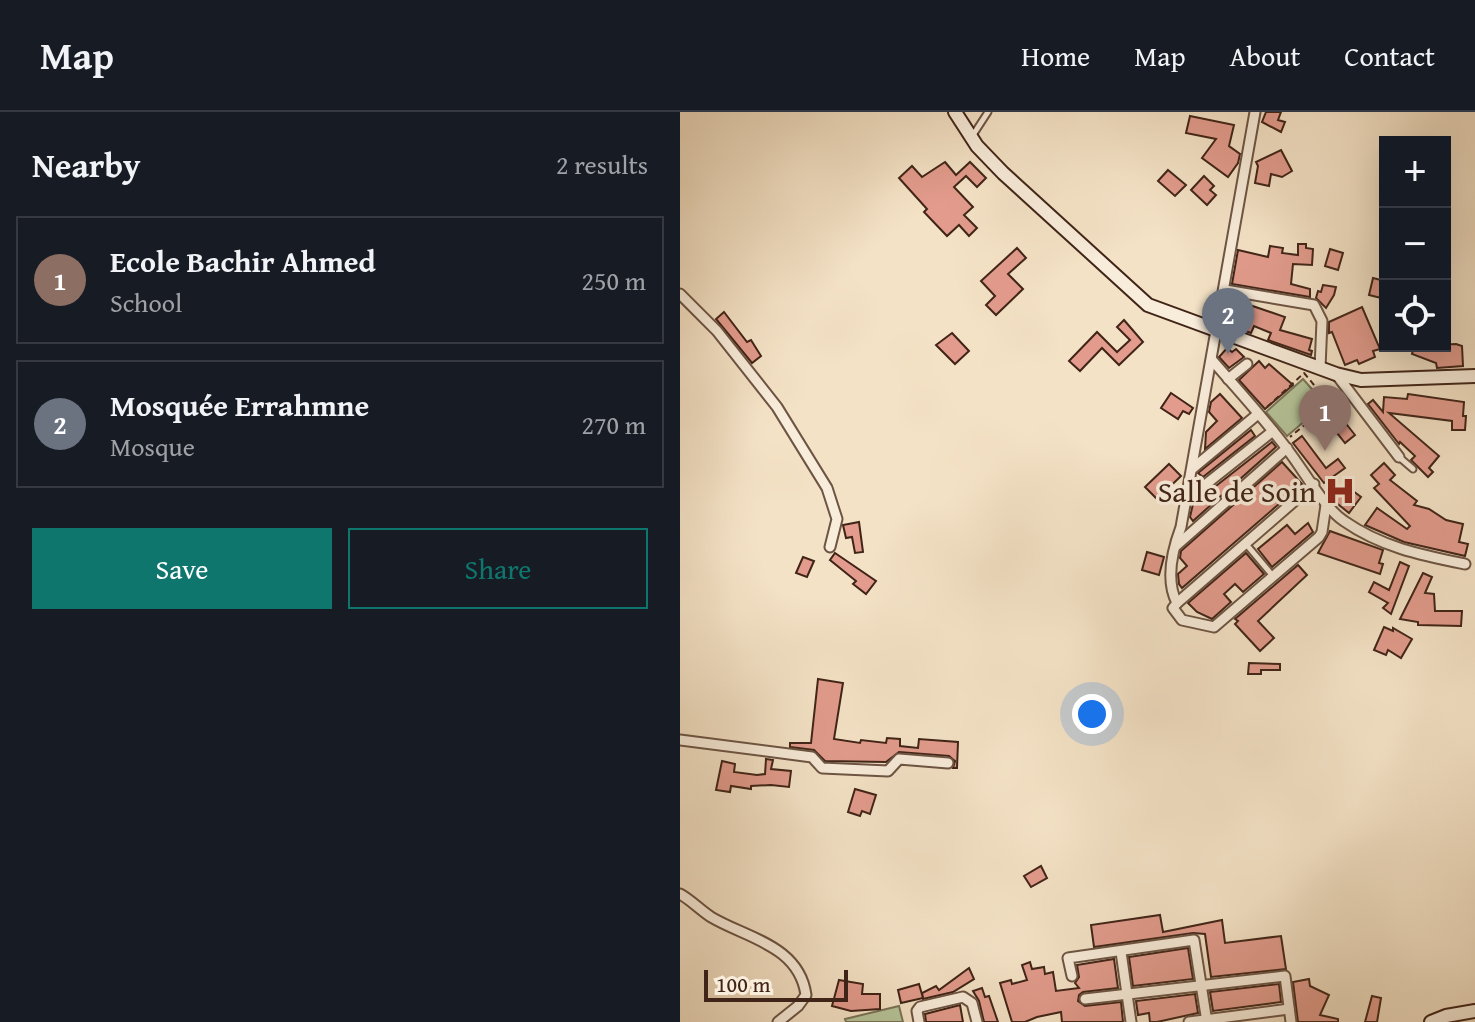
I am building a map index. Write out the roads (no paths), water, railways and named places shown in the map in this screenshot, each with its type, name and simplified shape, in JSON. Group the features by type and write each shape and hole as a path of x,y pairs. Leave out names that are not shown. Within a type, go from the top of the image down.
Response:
{"main road":[{"path":"955,112 1003,173 1148,305 1336,374 1361,380 1475,376"},
{"path":"1431,1022 1475,1011"}],"street":[{"path":"1177,603 1170,590 1173,548 1181,527 1192,469 1255,112"},
{"path":"1225,290 1314,305 1322,321 1320,368"},
{"path":"680,294 717,331 777,407 827,488 837,519 830,547"},
{"path":"1212,360 1285,446 1326,505 1342,520 1402,551 1465,564"},
{"path":"1228,379 1247,364"},
{"path":"1336,374 1399,457"},
{"path":"1192,469 1258,414"},
{"path":"1186,500 1273,431"},
{"path":"1173,548 1285,446"},
{"path":"1314,484 1173,608 1182,620 1214,627 1322,532 1326,505"},
{"path":"680,740 812,757 822,768 888,771 899,759 948,763"},
{"path":"680,894 712,918 769,943 797,970 806,995 778,1022"},
{"path":"1072,976 1068,958 1194,940 1207,1021"},
{"path":"1121,952 1131,1022"},
{"path":"1085,999 1285,976 1291,1022"},
{"path":"919,1022 917,1011 920,1007 963,997 972,1003 977,1022"},
{"path":"1189,1022 1289,1009"}],"lane":[{"path":"972,137 988,112"},
{"path":"1399,457 1413,469"},
{"path":"1246,544 1273,576"}],"place":[{"name":"Mosquée Errahmne","path":"1228,354"},
{"name":"Ecole Bachir Ahmed","path":"1325,451"},
{"name":"Salle de Soin","path":"1340,491"}]}
